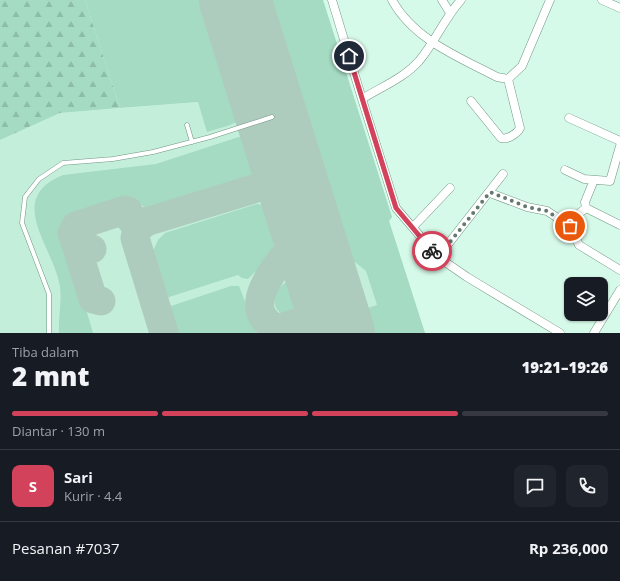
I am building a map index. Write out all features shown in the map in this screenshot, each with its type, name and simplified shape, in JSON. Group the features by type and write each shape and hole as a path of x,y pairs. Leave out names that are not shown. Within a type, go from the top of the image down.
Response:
{"street":[{"path":"332,0 396,208 401,217 413,227 438,257 467,277 560,333"},
{"path":"392,0 407,20 433,43 497,77 508,79"},
{"path":"442,0 450,13"},
{"path":"362,98 412,68 433,43 450,13 461,0"},
{"path":"508,79 522,66 550,0"},
{"path":"602,0 616,4"},
{"path":"471,101 503,139 518,132 520,128 508,79"},
{"path":"569,118 620,141"},
{"path":"610,181 620,146"},
{"path":"564,170 584,179 610,181 620,180"},
{"path":"438,257 504,174"},
{"path":"586,208 586,202 594,180"},
{"path":"413,227 450,188"},
{"path":"490,192 527,207 547,211 567,223 573,230 580,245 620,270"},
{"path":"567,223 586,208"},
{"path":"586,208 620,225"},
{"path":"594,333 620,290"}],"lane":[{"path":"49,333 49,294 22,223 26,197 39,179 63,163 113,159 153,152 192,142 272,117"},
{"path":"187,125 192,142"}],"shaded area":[{"path":"166,0 323,0 392,217 389,221 425,333 0,333 0,140 60,113 198,102"}],"green space":[{"path":"0,0 85,0 120,108 60,113 0,140"},
{"path":"85,0 215,0 249,107 246,113 242,118 232,124 207,132 198,102 120,108"},
{"path":"254,0 323,0 392,217 389,221 425,333 363,333 356,328 352,313 377,305 366,271 330,242"},
{"path":"248,134 260,141 266,162 264,171 252,183 162,211 148,209 136,201 61,225 93,333 59,333 61,298 60,287 56,272 37,225 35,210 37,197 46,185 63,175 156,164"},
{"path":"257,204 270,207 279,212 282,215 289,232 271,256 248,279 242,278 238,275 166,298 152,253 158,240 165,233"},
{"path":"289,281 297,284 306,306 297,313 288,315 281,313 276,308 274,302 275,294 280,287"},
{"path":"231,286 239,286 257,333 176,333 168,307"}],"taxiway":[{"path":"285,159 279,176 273,183 287,189 298,201"},
{"path":"164,333 135,238 137,229 146,222 273,183"},
{"path":"92,249 82,251 77,248 72,233 76,226 125,210 128,211 131,220 146,222"},
{"path":"307,230 277,265 261,294 260,307 265,319 278,329 333,311"},
{"path":"77,248 93,299 101,301"}],"runway":[{"path":"235,0 339,333"}],"way so far":[{"path":"432,251 438,257 490,192 527,207 547,211 570,226"}],"route":[{"path":"349,56 396,208 401,217 413,227 432,251"}]}
